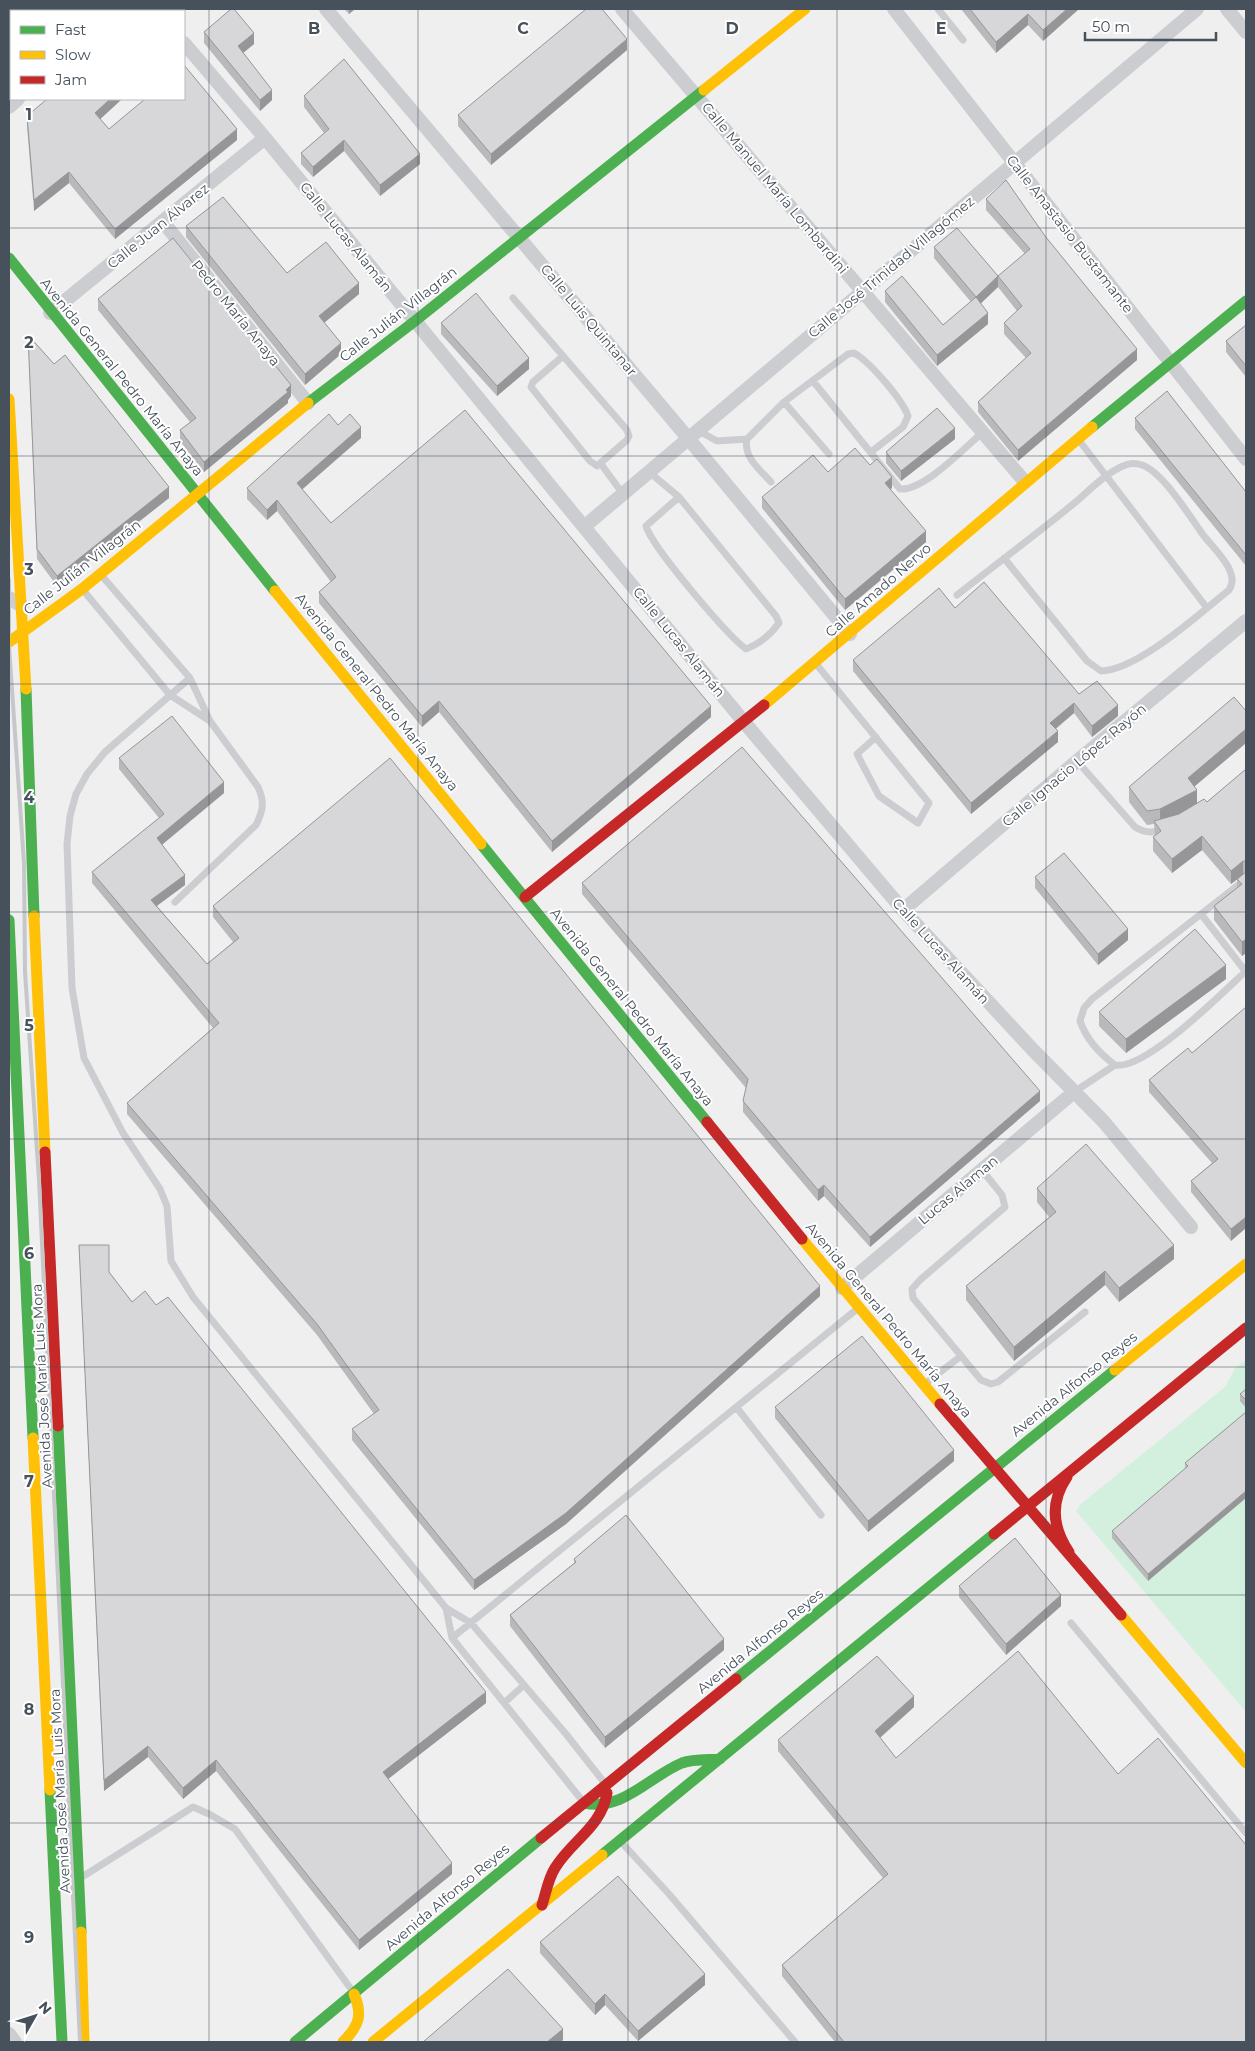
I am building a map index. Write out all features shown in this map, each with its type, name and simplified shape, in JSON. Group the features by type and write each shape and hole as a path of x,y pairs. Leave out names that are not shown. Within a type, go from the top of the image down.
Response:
{"main road":[{"name":"Calle Julián Villagrán","path":"9,642 101,574 308,403 415,321 518,236 805,9"},
{"name":"Avenida General Pedro María Anaya","path":"9,258 50,313 842,1288 994,1468 1069,1552 1246,1763"},
{"name":"Calle Amado Nervo","path":"525,897 744,722 850,634 1024,482 1246,301"},
{"name":"Avenida José María Luis Mora","path":"9,399 24,631 37,972 79,1878 84,2042"},
{"name":"Avenida José María Luis Mora","path":"9,920 10,977 62,2042"},
{"name":"Avenida Alfonso Reyes","path":"295,2042 584,1803 1246,1264"},
{"path":"373,2042 1246,1328"},
{"path":"1069,1552 1059,1536 1054,1508 1063,1482 1078,1464"},
{"path":"584,1803 604,1806 635,1791 683,1762 720,1759"},
{"path":"542,1905 555,1869 594,1825 607,1797 606,1786"},
{"path":"343,2042 355,2031 360,2020 360,2005 354,1994"}],"street":[{"name":"Calle Luis Quintanar","path":"326,9 518,236 693,434 850,634"},
{"name":"Calle Manuel María Lombardini","path":"622,9 1024,482"},
{"name":"Calle Anastasio Bustamante","path":"894,9 1246,459"},
{"name":"Calle José Trinidad Villagómez","path":"585,526 1196,9"},
{"path":"1227,9 1246,32"},
{"name":"Calle Lucas Alamán","path":"185,45 265,138 744,722 903,910 1132,1154 1190,1227"},
{"name":"Calle Juan Álvarez","path":"50,313 164,223 265,138"},
{"name":"Pedro María Anaya","path":"164,223 308,403"},
{"path":"9,598 22,606"},
{"name":"Calle Ignacio López Rayón","path":"903,910 1077,761 1246,621"},
{"path":"10,977 24,972 37,972"},
{"name":"Lucas Alaman","path":"842,1288 1074,1092"},
{"path":"9,2034 15,2042"}],"lane":[{"path":"938,9 963,40"},
{"path":"514,298 627,430 628,440 601,464 594,466 531,387 533,382 563,356"},
{"path":"771,482 750,458 745,445 747,439 784,402 840,359 854,353 867,362 902,404 908,416 903,427 871,452"},
{"path":"813,381 900,489 908,489 942,466 982,432"},
{"path":"784,402 830,454"},
{"path":"693,434 717,440 747,439"},
{"path":"1078,439 1207,608"},
{"path":"601,464 623,494"},
{"path":"957,595 1004,558 1106,478 1122,466 1140,464 1148,468 1168,489 1223,561 1233,577 1233,584 1229,590 1207,608 1140,658 1122,668 1101,670 1094,667 1004,558"},
{"path":"650,472 679,497 776,616 779,623 775,629 752,647 746,649 731,636 661,553 648,532 646,526 650,521 679,497"},
{"path":"101,574 190,678 210,721 258,787 263,798 263,812 256,826 175,902"},
{"path":"82,589 170,695 210,721"},
{"path":"816,662 930,803 918,823 879,796 857,754 876,738"},
{"path":"190,678 105,752 80,787 70,816 67,844 72,988 84,1058 118,1125 160,1189 167,1206 171,1261 192,1297 446,1608 471,1623 606,1786"},
{"path":"1077,761 1135,827 1142,832 1151,832 1172,825"},
{"path":"1114,1065 1082,1029 1080,1021 1084,1008 1105,989 1246,878"},
{"path":"1074,1092 1114,1065 1130,1064 1154,1050 1246,971 1201,914"},
{"path":"982,1170 1002,1196 1005,1207 920,1280 911,1294 919,1307 981,1380 995,1383 1085,1312"},
{"path":"452,1638 859,1308"},
{"path":"924,1385 960,1356"},
{"path":"737,1408 821,1515"},
{"path":"446,1608 452,1638 546,1753 584,1803"},
{"path":"1071,1623 1246,1833"},
{"path":"504,1703 524,1685"},
{"path":"79,1878 193,1807 235,1829 354,1994"},
{"path":"620,1841 698,1927 795,2042"}],"green space":[{"path":"1246,1360 1246,1712 1076,1511 1081,1504 1225,1387 1235,1368"}],"building":[{"path":"35,9 87,9 86,10"},
{"path":"231,9 234,9 254,33 238,46 272,90 260,100 204,32"},
{"path":"586,9 602,9 627,39 491,154 458,115"},
{"path":"970,9 1067,9 1043,30 1028,14 996,42"},
{"path":"344,59 420,154 380,185 344,140 313,167 301,153 329,129 304,96"},
{"path":"185,66 237,129 115,229 69,172 34,200 27,116 46,100 109,100 95,113 109,129 144,100 185,100"},
{"path":"1006,180 1045,236 1137,349 1018,450 978,402 1031,353 1004,323 1022,306 998,276 1030,249 986,199"},
{"path":"223,197 287,273 326,242 359,283 319,316 341,343 305,374 186,226"},
{"path":"957,228 998,276 976,297 934,247"},
{"path":"173,238 291,385 286,390 288,392 204,462 180,430 196,418 98,299"},
{"path":"902,276 943,325 976,297 988,313 937,355 885,291"},
{"path":"476,293 529,358 497,386 441,323"},
{"path":"1246,325 1246,366 1226,341"},
{"path":"28,335 54,364 65,355 169,487 57,576 37,549"},
{"path":"1167,391 1246,492 1246,555 1135,418"},
{"path":"937,408 955,428 901,471 886,452"},
{"path":"465,410 711,706 552,841 439,701 422,716 319,592 336,577 277,500 267,510 247,488 329,414 338,425 350,414 361,427 297,483 331,523"},
{"path":"855,448 870,465 877,459 892,477 885,483 926,531 845,599 762,497 813,455 828,472"},
{"path":"984,582 1079,694 1097,681 1118,705 1092,726 1074,703 1050,723 1058,731 971,803 853,660 939,588 955,608"},
{"path":"1234,697 1246,711 1246,729 1188,778 1197,790 1160,809 1147,811 1129,787"},
{"path":"172,716 224,782 157,838 185,875 151,900 207,964 239,938 213,906 390,758 820,1286 566,1513 474,1580 352,1429 379,1410 317,1324 127,1103 219,1023 92,872 164,814 119,758"},
{"path":"742,747 1040,1091 870,1237 824,1185 818,1190 743,1101 748,1079 582,883"},
{"path":"1246,769 1246,861 1243,861 1231,871 1202,836 1172,859 1153,837 1161,831 1154,821 1179,814 1204,799 1207,802"},
{"path":"1064,853 1128,929 1098,954 1035,877"},
{"path":"1246,872 1246,939 1242,942 1214,906 1242,884 1237,879"},
{"path":"1195,929 1226,965 1126,1039 1099,1012"},
{"path":"1246,1007 1246,1217 1231,1229 1191,1181 1218,1159 1149,1080 1188,1048 1192,1053"},
{"path":"1086,1144 1174,1245 1119,1288 1105,1271 1014,1347 966,1286 1056,1212 1037,1188"},
{"path":"79,1245 109,1245 109,1272 132,1302 145,1291 156,1305 168,1297 486,1692 383,1772 452,1863 359,1940 216,1760 183,1788 148,1746 104,1780"},
{"path":"862,1336 954,1450 868,1521 775,1407"},
{"path":"1246,1389 1246,1400 1240,1394"},
{"path":"1246,1412 1246,1491 1148,1574 1112,1531 1188,1466 1185,1463"},
{"path":"626,1515 724,1639 605,1737 510,1615 576,1562 574,1559"},
{"path":"1015,1538 1061,1595 1006,1644 959,1586"},
{"path":"1018,1651 1118,1774 1158,1738 1246,1845 1246,2042 844,2042 782,1965 888,1874 778,1740 877,1656 914,1696 875,1731 896,1758"},
{"path":"618,1876 705,1974 638,2031 605,1994 595,2004 540,1942"},
{"path":"508,1969 563,2029 547,2042 423,2042"}],"railway":[{"path":"9,579 9,636"},
{"path":"9,646 24,863 25,972 39,1180 80,2042"}],"traffic: fast":[{"path":"308,403 415,321 704,90"},
{"path":"9,258 275,591"},
{"path":"1092,427 1246,301"},
{"path":"26,689 34,916"},
{"path":"481,844 707,1122"},
{"path":"9,920 33,1438"},
{"path":"736,1679 1115,1370"},
{"path":"58,1426 81,1932"},
{"path":"602,1855 994,1534"},
{"path":"584,1803 598,1804 624,1798 682,1763 695,1760 720,1759"},
{"path":"50,1790 62,2042"},
{"path":"295,2042 541,1838"}],"traffic: slow":[{"path":"704,90 805,9"},
{"path":"9,399 26,689"},
{"path":"9,642 82,589 308,403"},
{"path":"764,705 1092,427"},
{"path":"275,591 481,844"},
{"path":"34,916 45,1152"},
{"path":"802,1239 940,1404"},
{"path":"1115,1370 1246,1264"},
{"path":"33,1438 50,1790"},
{"path":"1121,1615 1246,1763"},
{"path":"373,2042 602,1855"},
{"path":"81,1932 84,2042"},
{"path":"343,2042 353,2031 358,2020 359,2014 354,1994"}],"traffic: jam":[{"path":"525,897 764,705"},
{"path":"707,1122 802,1239"},
{"path":"45,1152 58,1426"},
{"path":"994,1534 1246,1328"},
{"path":"940,1404 1121,1615"},
{"path":"1067,1477 1058,1496 1055,1514 1059,1533 1069,1552"},
{"path":"541,1838 736,1679"},
{"path":"542,1905 555,1868 569,1849 599,1816 607,1793"}]}
